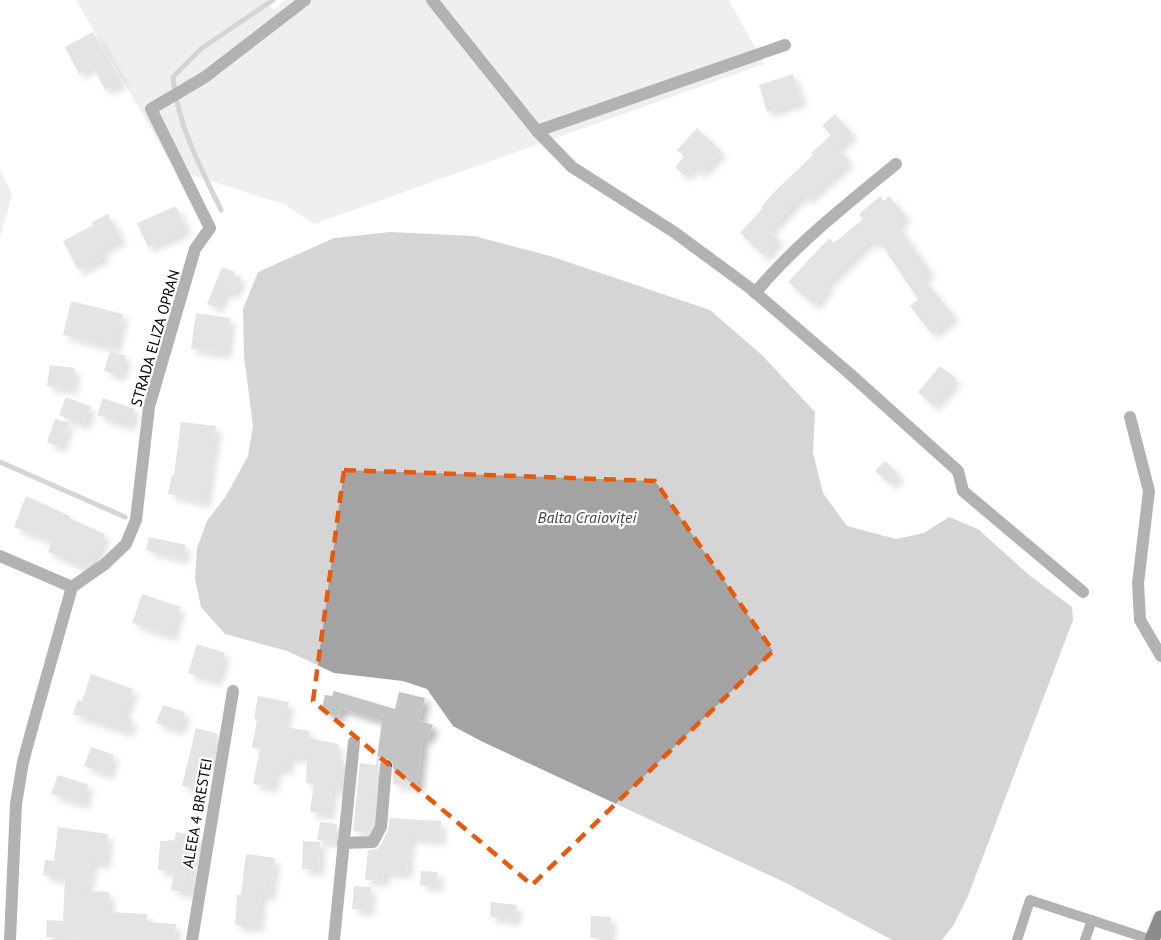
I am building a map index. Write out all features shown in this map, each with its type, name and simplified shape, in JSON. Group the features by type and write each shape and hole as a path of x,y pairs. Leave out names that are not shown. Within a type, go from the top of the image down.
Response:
{"main road":[{"path":"1152,940 1161,918"}],"street":[{"name":"STRADA ELIZA OPRAN","path":"72,587 105,564 126,544 136,520 149,407 195,249 210,228 151,109 205,77 305,0"},
{"path":"432,0 537,131 572,167 674,232 755,292 958,471 963,491 1083,592"},
{"path":"537,131 785,45"},
{"path":"755,292 777,267 823,224 896,164"},
{"path":"1130,417 1149,491 1138,583 1140,620 1161,656"},
{"path":"0,556 72,587 33,725 18,793 10,940"},
{"name":"ALEEA 4 BRESTEI","path":"192,940 233,691"},
{"path":"334,940 354,742"},
{"path":"343,843 373,842 381,828 386,766"}],"lane":[{"path":"1017,940 1030,900 1152,940"},
{"path":"1085,940 1092,920"}],"highlighted area":[{"path":"344,470 655,481 773,651 532,885 313,701"}],"shaded area":[{"path":"76,0 267,0 273,10 286,0 729,0 764,64 314,224 284,204 175,170"},
{"path":"0,169 12,194 0,239"}],"water":[{"name":"Balta Craioviței","path":"391,232 474,236 550,256 710,310 762,355 815,412 813,453 823,493 847,526 896,539 924,533 949,517 978,529 1029,575 1072,607 1073,620 968,896 953,926 942,940 892,940 786,883 453,726 427,689 403,681 334,673 287,651 225,634 201,607 195,579 197,548 207,521 226,496 248,456 253,426 244,356 243,309 258,272 334,238"}],"building":[{"path":"93,32 122,82 105,90 93,66 79,74 65,47"},
{"path":"793,74 801,101 767,112 759,85"},
{"path":"835,114 852,134 837,148 849,161 807,199 802,194 769,231 779,240 764,256 740,233 775,191 831,135 822,126"},
{"path":"697,128 721,151 701,173 694,166 685,176 675,167 684,157 677,150"},
{"path":"880,196 884,201 889,196 906,216 897,224 930,272 922,277 954,316 932,334 910,306 918,299 878,239 873,244 870,240 825,285 828,288 814,305 788,282 829,238 834,243 863,219 859,214"},
{"path":"176,206 186,230 148,247 137,223"},
{"path":"108,214 121,239 101,249 105,256 78,270 63,241"},
{"path":"222,267 235,272 233,275 241,278 234,293 226,290 217,308 207,304"},
{"path":"71,301 123,314 115,348 63,335"},
{"path":"196,313 230,318 226,353 191,349"},
{"path":"110,351 126,356 120,376 104,371"},
{"path":"50,365 75,368 72,389 47,386"},
{"path":"940,366 956,379 934,406 918,392"},
{"path":"66,397 91,407 83,425 59,415"},
{"path":"103,398 135,409 129,426 97,415"},
{"path":"55,419 69,423 60,447 47,442"},
{"path":"181,422 216,426 205,502 168,494 172,475 174,475"},
{"path":"885,461 899,475 890,484 875,471"},
{"path":"26,496 105,534 93,562 85,568 48,552 52,542 14,527"},
{"path":"149,537 186,545 183,559 146,550"},
{"path":"142,594 180,607 171,636 132,623"},
{"path":"197,644 225,653 216,681 188,673"},
{"path":"91,674 133,689 123,717 132,719 128,732 73,714 78,700 82,701"},
{"path":"334,691 395,709 399,692 425,698 419,720 433,725 428,738 423,737 417,788 393,784 393,762 386,758 379,762 373,825 369,833 353,831 360,763 376,765 382,721 341,708 339,717 321,712 325,695 332,696"},
{"path":"258,696 289,702 284,727 310,731 309,738 339,744 336,759 344,760 341,790 332,788 329,814 310,812 314,784 306,783 307,758 289,757 287,770 276,768 272,787 253,784 260,749 252,748"},
{"path":"163,705 185,712 179,730 156,723"},
{"path":"196,728 218,734 211,764 205,763 197,790 182,786"},
{"path":"91,747 114,755 108,774 84,766"},
{"path":"58,775 89,785 83,804 51,794"},
{"path":"390,818 441,821 440,840 410,837 407,873 384,872 383,881 365,880 368,850 377,849 380,846 388,830"},
{"path":"320,822 337,824 335,842 317,840"},
{"path":"58,827 108,834 105,863 92,861 87,891 109,892 109,912 147,914 147,922 176,924 174,940 85,940 46,937 47,920 63,921 65,879 43,875 45,860 54,861"},
{"path":"176,832 198,836 192,863 190,893 171,890 174,872 158,870 160,841 175,840"},
{"path":"303,841 320,842 319,870 302,869"},
{"path":"246,854 275,858 270,895 261,893 258,927 235,925 237,895 241,895"},
{"path":"421,871 438,872 437,886 420,885"},
{"path":"354,886 371,887 369,910 352,909"},
{"path":"491,902 517,905 515,920 490,917"},
{"path":"591,916 611,917 610,939 590,938"}],"waterway":[{"path":"221,210 185,129 179,112 173,77 202,48 273,0"},
{"path":"0,462 125,517"}]}
